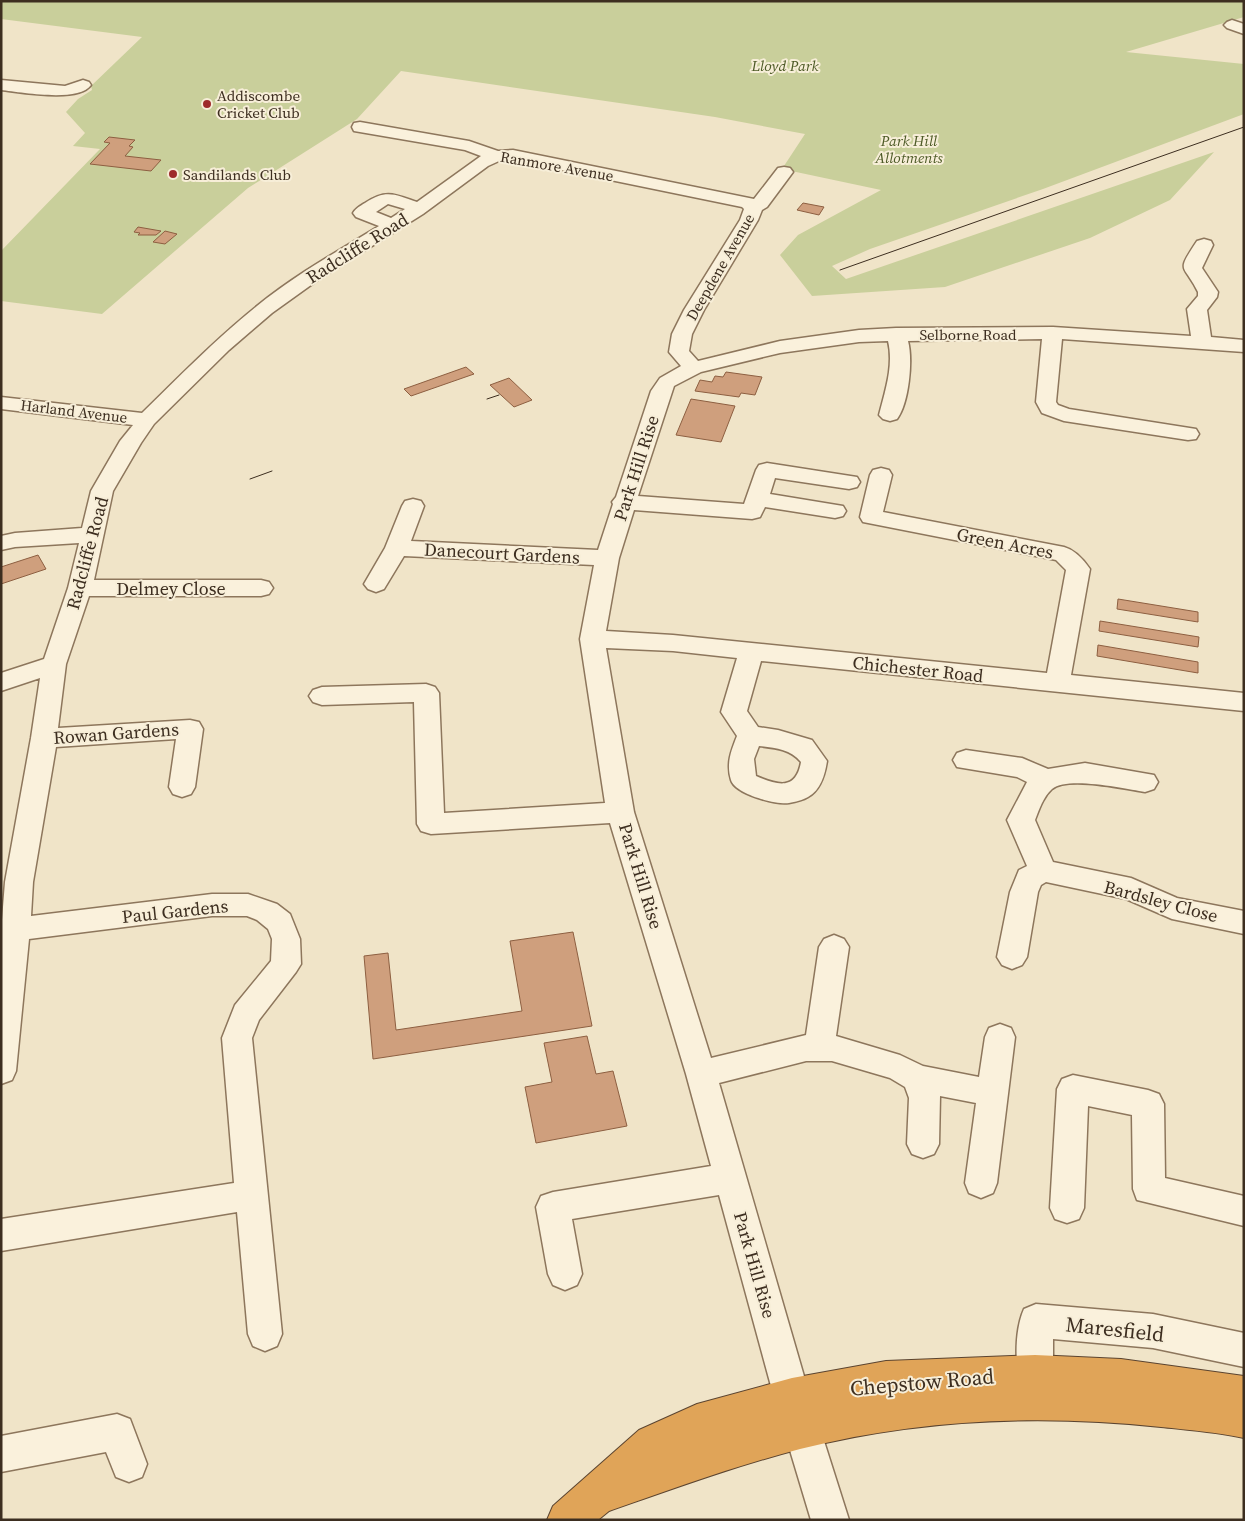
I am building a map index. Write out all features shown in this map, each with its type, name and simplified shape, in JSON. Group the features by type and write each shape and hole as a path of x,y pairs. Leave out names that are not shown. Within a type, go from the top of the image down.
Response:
{"highway":[{"name":"Chepstow Road","path":"567,1520 597,1495 739,1447 797,1413 886,1380 1035,1373 1121,1377 1244,1395"},
{"name":"Chepstow Road","path":"797,1413 947,1404 1072,1400 1150,1406 1244,1419"}],"street":[{"path":"1,100 8,86 67,91 86,89"},
{"name":"Ranmore Avenue","path":"360,128 469,146 496,156 513,155 738,200 754,207"},
{"name":"Radcliffe Road","path":"1,1071 16,929 10,884 44,738 54,664 80,588 102,491 131,441 147,420 222,346 265,309 311,276 420,208 476,166 496,156"},
{"name":"Deepdene Avenue","path":"694,368 680,352 682,334 694,310 750,220 754,207 762,203 784,172"},
{"path":"393,225 362,213 387,198 420,208"},
{"path":"1202,342 1197,309 1207,297 1208,292 1195,275 1192,267 1204,245"},
{"path":"1053,333 1046,402 1049,409 1064,415 1188,434"},
{"name":"Selborne Road","path":"694,368 780,347 859,336 896,334 1053,333 1244,346"},
{"path":"890,415 901,362 901,350 896,334"},
{"name":"Park Hill Rise","path":"694,368 667,382 661,391 606,558 592,639 620,812 701,1074 797,1413 830,1520"},
{"name":"Harland Avenue","path":"1,402 147,420"},
{"path":"624,502 752,512 767,470 849,482"},
{"name":"Green Acres","path":"881,475 870,517 1064,554 1078,568 1057,684"},
{"path":"756,499 835,511"},
{"name":"Danecourt Gardens","path":"376,584 398,548 413,506"},
{"path":"1,543 15,540 92,536"},
{"name":"Danecourt Gardens","path":"398,548 606,558"},
{"name":"Delmey Close","path":"80,588 261,588"},
{"name":"Chichester Road","path":"592,639 672,643 1244,702"},
{"path":"750,735 734,712 751,652"},
{"path":"1,682 54,664"},
{"path":"322,696 426,693 431,824 620,812"},
{"name":"Rowan Gardens","path":"44,738 190,729 182,786"},
{"path":"966,760 1022,768 1046,779 1085,773 1145,782"},
{"path":"1012,957 1029,878 1043,871 1021,820 1035,790 1046,779"},
{"name":"Bardsley Close","path":"1043,871 1132,890 1172,908 1244,923"},
{"name":"Paul Gardens","path":"16,929 212,905 248,905 267,912 280,922 286,939 286,964 246,1014 237,1038 264,1334"},
{"path":"819,1048 834,947"},
{"path":"981,1183 1000,1036"},
{"path":"701,1074 806,1048 832,1048 900,1068 917,1078 993,1093"},
{"path":"917,1078 925,1098 923,1144"},
{"path":"1067,1208 1073,1089 1148,1104 1148,1189 1244,1211"},
{"path":"565,1274 553,1207 730,1178"},
{"path":"1,1235 251,1195"},
{"name":"Maresfield","path":"1035,1373 1036,1322 1153,1331 1244,1350"},
{"path":"1,1454 117,1432 129,1464"}],"green space":[{"path":"1,1 1244,1 1244,17 1126,52 1244,64 1244,114 1043,189 870,249 832,266 846,279 1214,152 1170,200 1090,238 945,287 812,296 780,255 798,235 881,190 782,169 805,134 715,117 401,71 357,119 248,188 102,314 1,301 1,251 100,149 73,146 85,133 66,112 78,99 92,90 91,86 142,37 1,19"}],"building":[{"path":"109,137 135,140 129,146 133,147 125,156 161,160 151,171 90,164 110,143 104,142"},
{"path":"803,203 824,207 819,215 797,210"},
{"path":"138,227 161,231 156,235 138,235 140,233 134,232"},
{"path":"165,231 177,234 165,244 153,242"},
{"path":"466,367 474,374 411,396 404,389"},
{"path":"726,372 762,377 755,395 741,393 739,397 695,391 700,380 712,382 715,376 723,377"},
{"path":"509,378 532,400 514,407 490,385"},
{"path":"691,399 735,406 721,442 676,435"},
{"path":"38,555 46,569 1,584 1,567"},
{"path":"1118,599 1198,612 1198,622 1117,609"},
{"path":"1100,621 1199,637 1198,647 1099,631"},
{"path":"1098,645 1198,662 1198,673 1097,656"},
{"path":"573,932 592,1026 373,1059 364,956 388,953 396,1030 522,1011 510,941"},
{"path":"587,1036 596,1074 613,1071 627,1126 536,1143 525,1087 552,1082 544,1043"}],"tram line":[{"path":"840,270 1244,127"},
{"path":"487,399 499,395"},
{"path":"250,479 272,471"}],"place":[{"name":"Addiscombe Cricket Club","path":"207,104"},
{"name":"Sandilands Club","path":"173,174"}],"park label":[{"name":"Lloyd Park","path":"785,65"},
{"name":"Park Hill Allotments","path":"909,148"}]}
